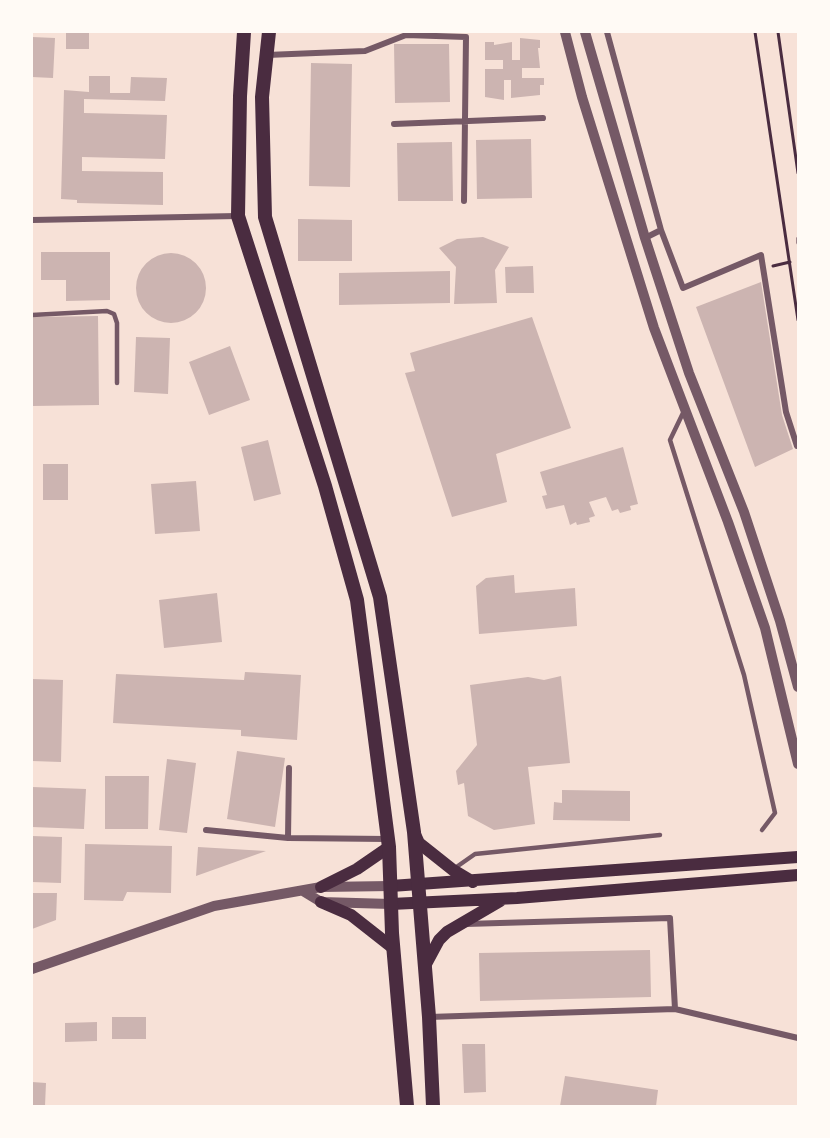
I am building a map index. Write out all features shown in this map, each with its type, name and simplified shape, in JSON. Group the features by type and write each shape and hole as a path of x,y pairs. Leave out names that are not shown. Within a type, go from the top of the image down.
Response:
{"main road":[{"path":"244,32 240,96 238,216 325,486 357,600 388,843 393,948 407,1107"},
{"path":"269,32 262,98 265,217 380,597 414,831 429,1017 433,1107"},
{"path":"414,831 419,843 453,870 473,882"},
{"path":"321,887 357,869 388,843"},
{"path":"391,886 473,882 798,857"},
{"path":"392,904 503,899 798,875"},
{"path":"425,966 439,940 460,924 503,899"},
{"path":"321,902 351,915 393,948"}],"street":[{"path":"565,32 582,97 626,242 684,410 728,522 765,628 798,764"},
{"path":"585,32 645,238 701,405 744,512 780,621 798,687"},
{"path":"607,32 661,230 683,288 761,255 786,412 797,446"},
{"path":"267,55 365,51 406,35 466,37 464,201"},
{"path":"394,124 543,118"},
{"path":"32,220 238,216"},
{"path":"645,238 661,230"},
{"path":"684,410 701,405"},
{"path":"288,838 289,768"},
{"path":"206,830 288,838 388,843"},
{"path":"32,969 214,906 321,887 391,886"},
{"path":"303,891 321,902 392,904"},
{"path":"460,924 670,918 675,1009"},
{"path":"429,1017 675,1009 798,1038"}],"lane":[{"path":"32,315 107,311 114,314 117,322 117,383"},
{"path":"684,410 670,441 744,675 775,813 762,830"},
{"path":"453,870 475,854 660,836"}],"path":[{"path":"755,32 798,320"},
{"path":"778,32 798,173"},
{"path":"798,238 798,243"},
{"path":"763,269 790,262"}],"building":[{"path":"66,32 89,32 89,49 66,49"},
{"path":"32,37 55,38 53,78 32,77"},
{"path":"520,38 540,40 540,48 538,48 540,68 522,68 522,78 544,78 544,85 540,85 540,95 511,98 511,80 504,80 504,100 485,97 485,69 503,69 503,60 485,60 485,42 494,42 494,45 512,42 512,60 520,60"},
{"path":"394,44 449,44 450,102 395,103"},
{"path":"311,63 352,64 350,187 309,186"},
{"path":"89,76 110,76 110,93 130,93 131,77 167,78 165,101 84,99 84,113 167,115 165,159 82,157 82,171 163,172 163,205 77,203 77,200 61,199 64,90 89,92"},
{"path":"531,139 532,198 477,199 476,140"},
{"path":"452,142 453,201 398,201 397,143"},
{"path":"298,219 352,220 352,261 298,261"},
{"path":"483,237 509,247 495,270 497,303 454,304 456,267 439,248 457,239"},
{"path":"41,252 110,252 110,300 66,301 66,280 41,280"},
{"path":"171,253 190,259 200,269 206,288 200,307 190,317 171,323 152,317 142,307 136,288 142,269 152,259"},
{"path":"533,266 534,293 506,293 505,267"},
{"path":"450,271 450,303 339,305 339,273"},
{"path":"761,282 782,415 793,449 755,467 696,307"},
{"path":"98,316 99,405 32,406 32,317"},
{"path":"532,317 571,428 496,454 507,502 452,517 405,373 415,371 410,353"},
{"path":"136,337 170,338 168,394 134,392"},
{"path":"230,346 250,400 209,415 189,362"},
{"path":"268,440 281,494 254,501 241,447"},
{"path":"623,447 638,504 630,506 631,510 620,513 618,509 612,511 606,497 589,502 595,516 589,518 590,522 577,525 576,522 570,525 564,505 546,509 542,496 547,495 540,472"},
{"path":"43,464 68,464 68,500 43,500"},
{"path":"196,481 200,531 155,534 151,484"},
{"path":"514,575 515,593 575,588 577,626 479,634 476,586 486,578"},
{"path":"217,593 222,642 164,648 159,600"},
{"path":"245,672 301,675 297,740 241,736 241,730 113,723 116,674 244,680"},
{"path":"561,676 570,763 528,767 535,824 494,830 468,816 464,783 458,785 456,771 477,745 470,685 528,677 544,680"},
{"path":"32,679 63,680 61,762 32,761"},
{"path":"237,751 285,758 275,827 227,819"},
{"path":"167,759 196,763 187,833 159,830"},
{"path":"105,776 149,776 148,829 105,829"},
{"path":"32,787 86,789 84,829 32,827"},
{"path":"562,790 630,791 630,821 553,820 554,802 562,803"},
{"path":"32,836 62,837 61,883 32,882"},
{"path":"85,844 172,846 171,893 127,892 123,901 84,900"},
{"path":"198,847 266,851 196,876"},
{"path":"32,893 57,893 56,920 32,929"},
{"path":"650,950 651,997 480,1001 479,953"},
{"path":"112,1017 146,1017 146,1039 112,1039"},
{"path":"97,1022 97,1041 65,1042 65,1023"},
{"path":"462,1044 485,1044 486,1092 464,1093"},
{"path":"565,1076 658,1090 656,1106 560,1106"},
{"path":"32,1082 46,1083 45,1106 32,1106"}]}
